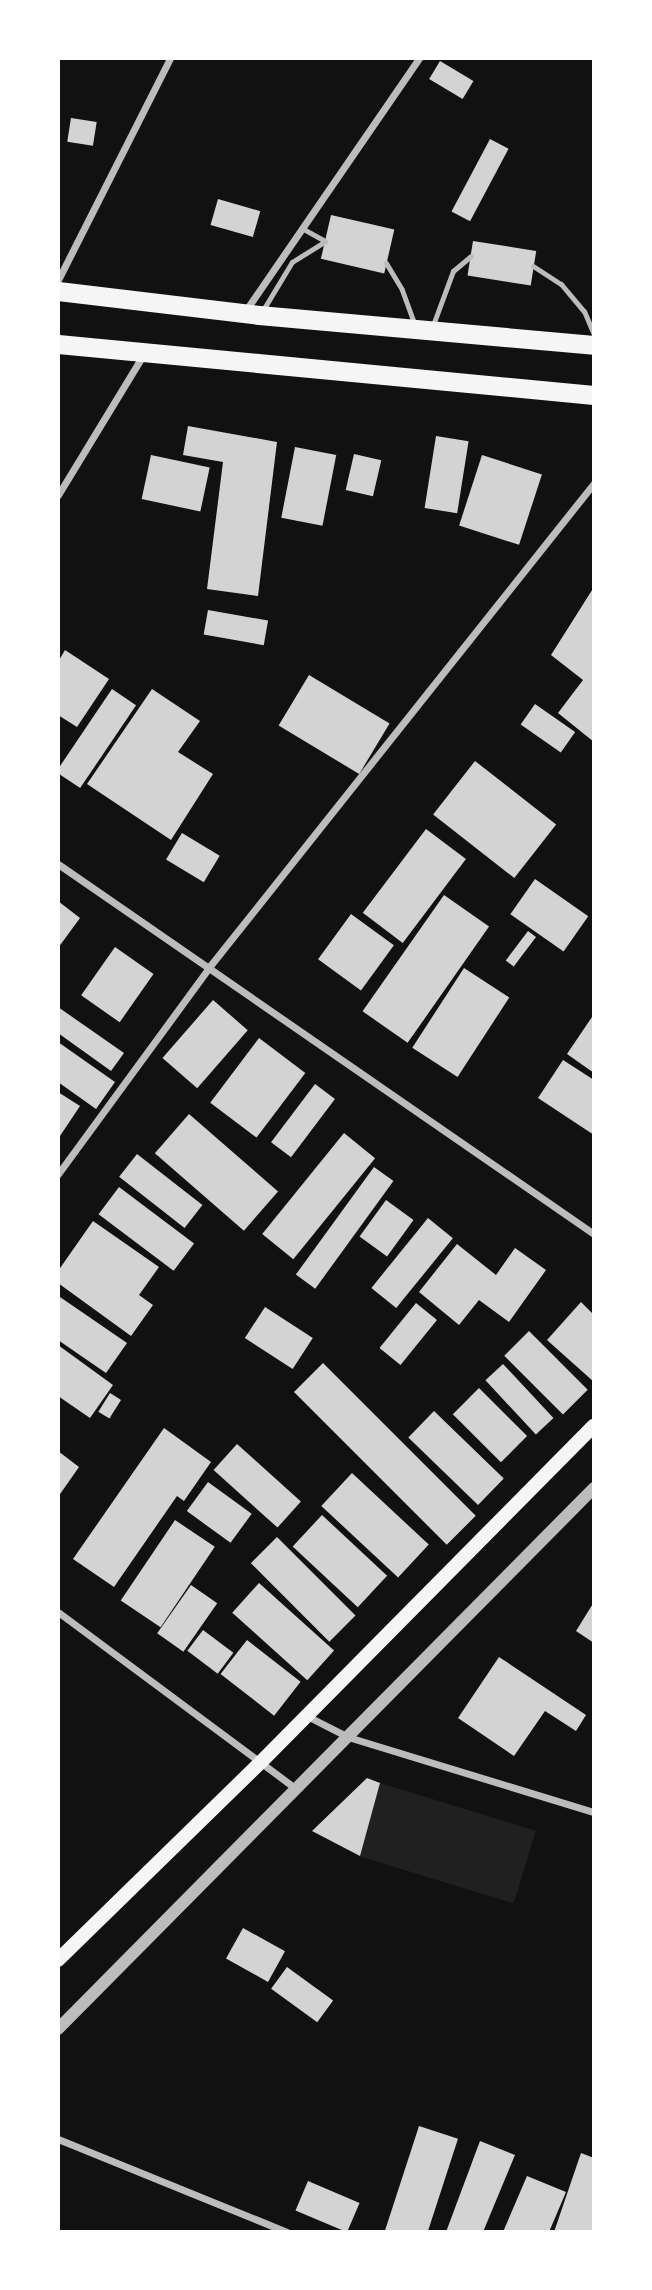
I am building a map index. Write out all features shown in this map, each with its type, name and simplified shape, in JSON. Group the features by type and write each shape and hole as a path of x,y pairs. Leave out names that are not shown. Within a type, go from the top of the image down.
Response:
{"highway":[{"path":"58,291 251,315 594,345"},
{"path":"58,344 594,395"}],"main road":[{"path":"58,1960 261,1762 594,1426"}],"street":[{"path":"58,281 170,58"},
{"path":"251,315 302,228 419,58"},
{"path":"58,495 145,351"},
{"path":"58,1174 210,966 594,483"},
{"path":"58,864 210,966 594,1234"},
{"path":"58,2029 594,1488"},
{"path":"58,1612 297,1790"},
{"path":"307,1716 348,1737 594,1812"},
{"path":"58,2139 287,2232"}],"lane":[{"path":"251,315 292,262 325,241 302,228"},
{"path":"424,330 453,271 471,256"},
{"path":"386,263 424,330"},
{"path":"533,266 561,284 584,311 594,334"}],"shaded area":[{"path":"380,1783 536,1831 514,1903 358,1856"}],"building":[{"path":"440,61 473,81 463,99 429,79"},
{"path":"71,118 97,122 93,146 67,142"},
{"path":"490,139 509,149 470,221 452,211"},
{"path":"218,199 260,211 253,237 211,225"},
{"path":"331,215 394,230 384,273 321,259"},
{"path":"473,241 536,251 531,286 468,276"},
{"path":"188,426 277,442 258,596 207,589 223,462 183,455"},
{"path":"436,436 469,441 457,513 425,508"},
{"path":"295,447 336,455 322,526 281,518"},
{"path":"354,454 381,460 373,496 346,490"},
{"path":"151,455 210,467 200,511 142,499"},
{"path":"482,455 542,474 519,545 459,525"},
{"path":"594,587 594,742 558,713 583,680 551,655"},
{"path":"208,610 268,621 264,645 204,635"},
{"path":"65,650 109,679 77,727 58,715 58,662"},
{"path":"309,675 390,723 359,774 279,726"},
{"path":"112,689 136,705 80,788 58,773 58,769"},
{"path":"152,689 200,721 178,752 213,774 171,840 87,784"},
{"path":"535,704 575,732 561,753 521,724"},
{"path":"475,761 556,824 514,878 433,815"},
{"path":"426,829 466,859 403,943 363,913"},
{"path":"182,833 220,856 204,882 166,860"},
{"path":"535,879 588,916 564,952 510,914"},
{"path":"444,895 489,927 408,1043 363,1011"},
{"path":"58,901 80,918 58,948"},
{"path":"351,914 394,945 361,990 318,959"},
{"path":"528,931 536,937 514,967 506,961"},
{"path":"115,947 154,974 120,1022 81,995"},
{"path":"464,968 509,997 458,1077 412,1048"},
{"path":"213,1000 248,1030 197,1088 162,1058"},
{"path":"58,1007 124,1053 111,1071 58,1033"},
{"path":"594,1014 594,1073 567,1054"},
{"path":"259,1038 305,1073 257,1138 210,1103"},
{"path":"58,1042 115,1082 96,1109 58,1082"},
{"path":"563,1060 594,1080 594,1135 538,1098"},
{"path":"315,1084 335,1099 291,1157 271,1142"},
{"path":"58,1092 80,1106 58,1139"},
{"path":"189,1114 278,1191 244,1231 155,1153"},
{"path":"344,1133 375,1158 293,1259 262,1234"},
{"path":"137,1154 202,1205 185,1228 119,1177"},
{"path":"374,1167 393,1181 315,1289 296,1275"},
{"path":"119,1187 194,1244 174,1271 99,1214"},
{"path":"386,1200 414,1220 387,1256 360,1236"},
{"path":"428,1218 453,1238 396,1308 371,1288"},
{"path":"93,1221 159,1267 139,1295 153,1305 131,1336 58,1283 58,1271"},
{"path":"457,1244 496,1275 515,1248 546,1270 509,1322 479,1300 459,1325 419,1292"},
{"path":"60,1297 127,1343 106,1373 58,1340"},
{"path":"581,1302 594,1315 594,1382 547,1340"},
{"path":"416,1303 437,1320 400,1365 379,1348"},
{"path":"265,1307 313,1338 293,1369 245,1338"},
{"path":"529,1331 588,1390 563,1414 504,1356"},
{"path":"58,1345 113,1385 90,1418 58,1396"},
{"path":"323,1363 476,1516 447,1545 294,1392"},
{"path":"503,1364 553,1418 536,1434 485,1380"},
{"path":"479,1388 527,1436 501,1462 453,1414"},
{"path":"110,1393 121,1400 109,1419 98,1412"},
{"path":"434,1411 504,1478 478,1505 408,1438"},
{"path":"164,1428 211,1462 184,1501 177,1496 114,1587 73,1559"},
{"path":"237,1444 301,1502 277,1528 214,1470"},
{"path":"58,1451 79,1467 58,1497"},
{"path":"352,1473 429,1545 398,1578 321,1506"},
{"path":"208,1482 252,1514 231,1543 187,1511"},
{"path":"322,1515 387,1576 358,1607 293,1546"},
{"path":"175,1520 215,1547 161,1627 121,1600"},
{"path":"277,1537 355,1615 329,1642 251,1563"},
{"path":"259,1583 334,1651 307,1680 232,1613"},
{"path":"191,1585 217,1603 183,1652 157,1633"},
{"path":"594,1602 594,1643 576,1631"},
{"path":"203,1630 233,1653 218,1674 187,1651"},
{"path":"247,1640 301,1682 274,1716 221,1674"},
{"path":"499,1657 586,1715 576,1731 545,1711 514,1756 458,1718"},
{"path":"367,1778 380,1783 360,1856 312,1831"},
{"path":"243,1928 285,1951 268,1982 226,1959"},
{"path":"287,1967 333,2001 317,2022 271,1989"},
{"path":"419,2126 458,2139 428,2232 385,2232"},
{"path":"480,2141 515,2155 483,2232 446,2232"},
{"path":"581,2153 594,2158 594,2232 554,2232"},
{"path":"527,2176 566,2192 549,2232 503,2232"},
{"path":"308,2181 360,2203 347,2232 295,2210"}]}
